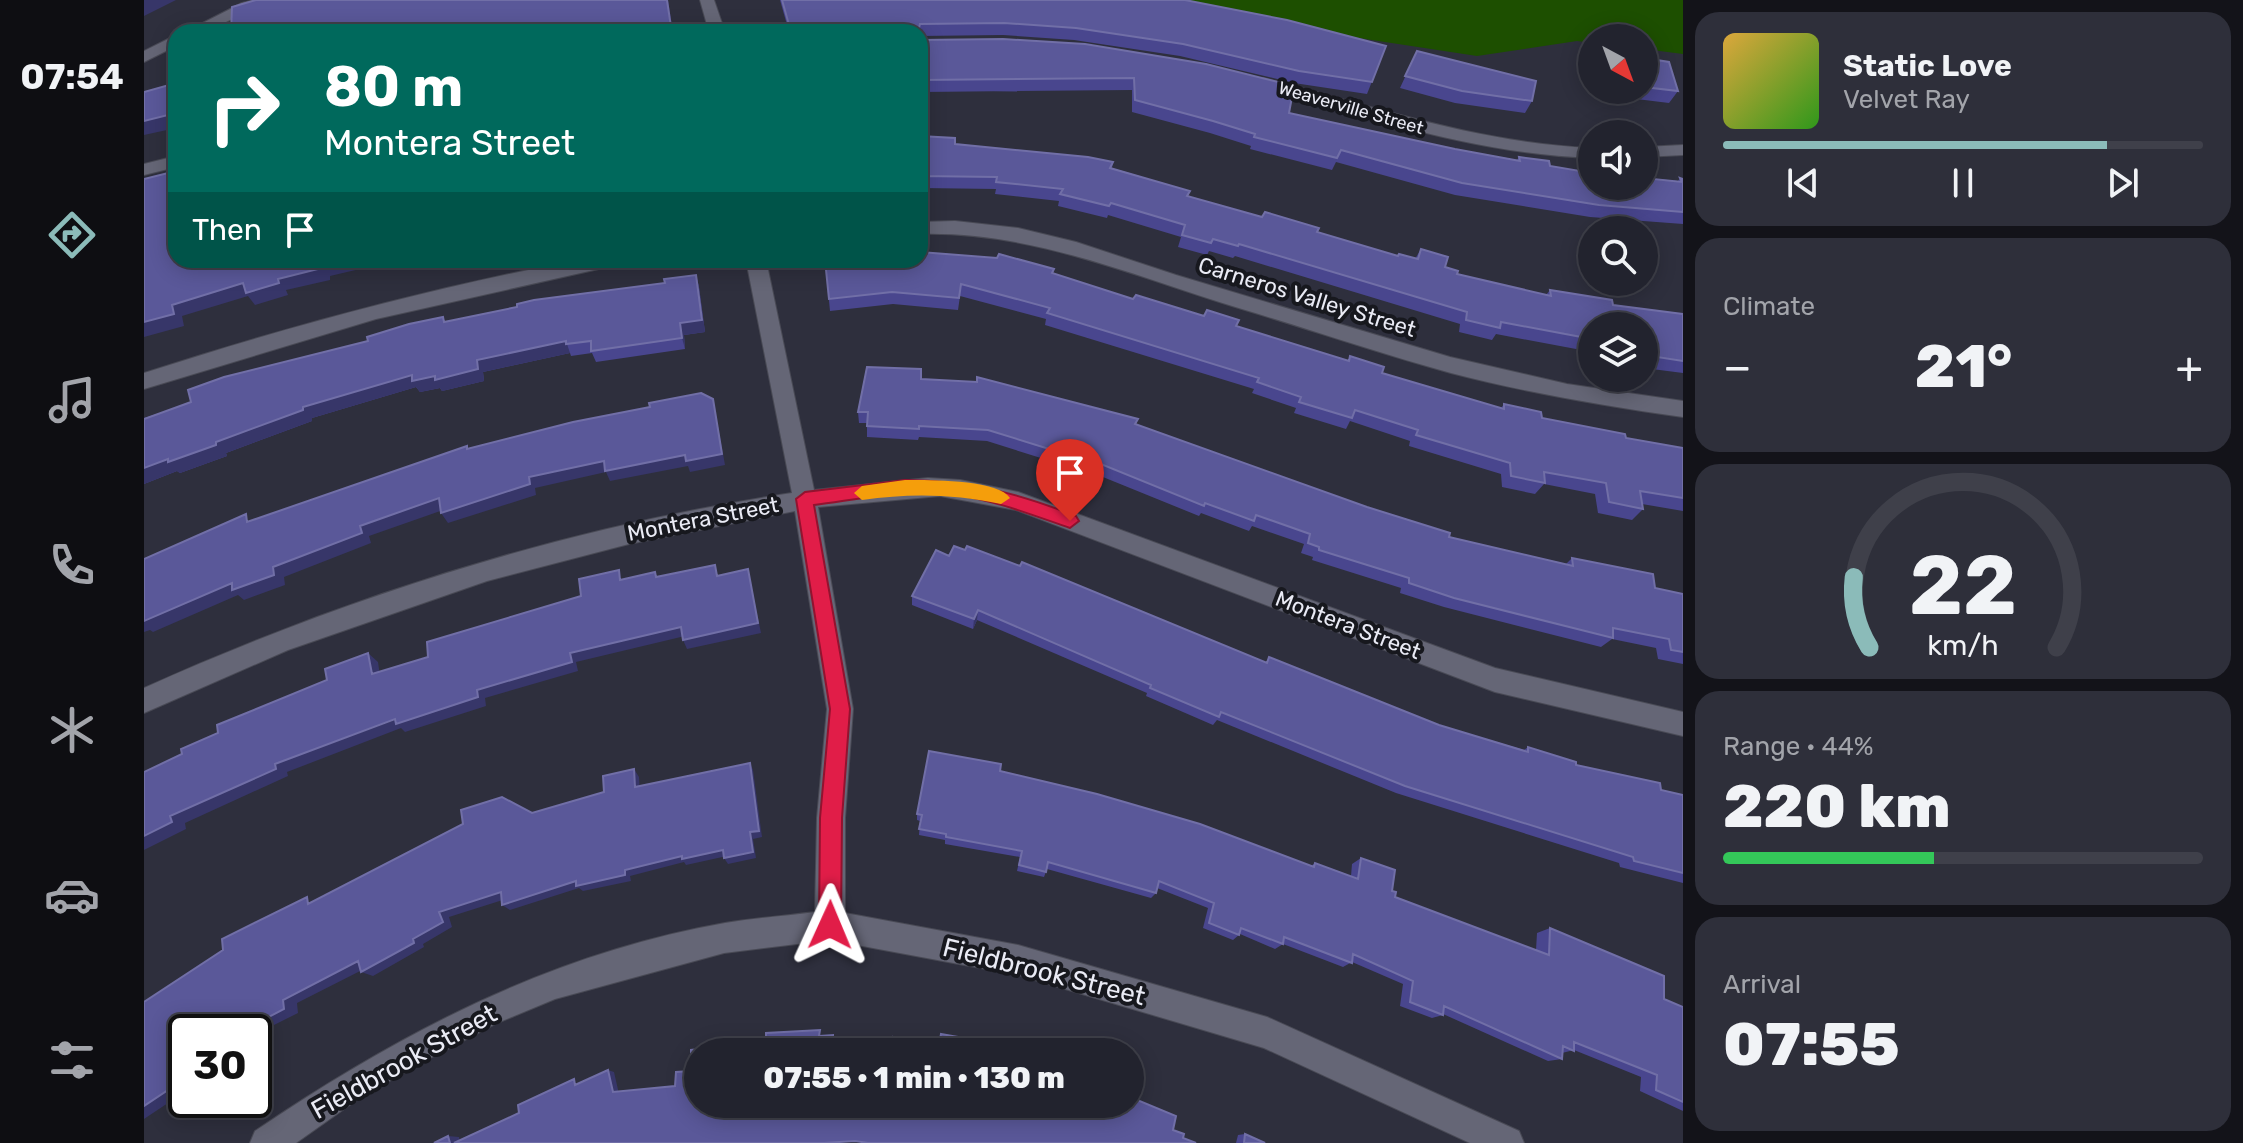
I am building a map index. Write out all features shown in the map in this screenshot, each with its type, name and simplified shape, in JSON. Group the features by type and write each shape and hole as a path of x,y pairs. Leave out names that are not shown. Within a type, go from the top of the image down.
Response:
{"street":[{"path":"210,24 247,6 277,0"},
{"path":"707,0 714,24"},
{"path":"144,57 168,44"},
{"name":"Weaverville Street","path":"1248,79 1436,132 1553,153 1578,153"},
{"path":"1658,151 1683,150"},
{"path":"144,170 168,163"},
{"name":"Carneros Valley Street","path":"928,228 955,227 1026,236 1450,365 1567,392 1683,409"},
{"path":"144,381 212,357 375,310 570,268"},
{"path":"758,268 805,499 840,709 831,818 830,925"},
{"name":"Montera Street","path":"144,701 246,654 367,608 482,571 630,533 805,499 905,487 954,488 1018,501 1495,680 1683,724"},
{"name":"Fieldbrook Street","path":"267,1143 350,1086 423,1045 484,1013 555,984 724,938 830,925 1018,960 1267,1033 1507,1143"}],"green space":[{"path":"1143,0 1683,0 1683,54 1658,51 1658,24 1578,24 1578,41 1477,56 1267,24"}],"building":[{"path":"256,0 667,0 671,24 231,24 232,7"},
{"path":"782,0 1185,0 1287,20 1386,46 1372,82 1299,71 1183,44 1076,28 1004,23 789,24"},
{"path":"1003,39 1085,44 1206,64 1294,86 1289,113 1520,161 1519,157 1549,161 1550,166 1578,171 1578,200 1658,200 1658,179 1682,182 1680,178 1683,179 1683,212 1599,205 1462,183 1341,150 1337,158 1254,137 1255,134 1135,100 1134,78 928,80 928,40"},
{"path":"1417,51 1536,81 1532,101 1462,91 1405,76"},
{"path":"1658,60 1669,62 1678,91 1658,89"},
{"path":"168,85 168,115 144,121 144,92"},
{"path":"928,136 955,138 955,144 1113,162 1110,168 1190,191 1187,196 1262,217 1265,212 1319,228 1317,232 1398,256 1418,259 1421,249 1448,257 1445,267 1458,271 1457,274 1551,296 1550,290 1612,300 1613,305 1683,314 1683,361 1658,357 1658,312 1578,312 1578,336 1501,322 1500,328 1466,320 1467,312 1239,244 1213,239 1211,243 1182,235 1185,225 1111,203 1109,206 1060,194 1063,189 996,182 997,177 928,176"},
{"path":"168,173 168,268 322,268 278,279 279,283 246,293 243,283 172,305 174,314 144,322 144,179"},
{"path":"928,253 997,258 999,254 1054,269 1052,273 1133,299 1136,295 1204,316 1207,310 1239,320 1236,326 1349,361 1350,356 1384,367 1382,373 1504,409 1504,404 1541,412 1542,418 1683,448 1683,498 1640,491 1643,509 1609,502 1606,483 1544,472 1545,483 1511,476 1510,463 1416,435 1418,430 1355,410 1352,418 1299,402 1301,397 1257,382 1259,378 1047,313 1050,308 961,284 959,298 892,292 829,299 826,268 928,268"},
{"path":"696,275 702,320 680,323 682,338 591,351 591,341 566,344 566,341 477,360 478,369 435,380 435,376 412,381 412,375 303,407 303,410 216,442 216,445 144,468 144,419 191,402 188,390 224,377 368,341 367,337 409,324 443,317 444,322 517,307 517,304 534,300 665,283 664,279"},
{"path":"867,367 921,369 921,379 977,382 977,377 1138,419 1135,424 1367,507 1450,533 1449,537 1573,566 1572,558 1653,574 1655,588 1683,594 1683,652 1671,650 1669,639 1613,628 1613,638 1454,598 1409,583 1409,578 1319,550 1319,547 1308,543 1310,534 1256,515 1254,521 1205,503 1204,506 1064,449 1062,453 988,430 867,426 868,412 858,412"},
{"path":"701,393 713,399 722,454 686,461 685,455 605,471 604,461 529,477 530,484 441,513 439,498 360,526 362,533 273,567 274,575 232,590 232,583 144,621 144,559 246,514 247,522 467,446 467,449"},
{"path":"954,546 965,550 967,546 1020,566 1022,562 1267,663 1269,657 1439,725 1528,752 1528,747 1576,762 1576,765 1660,783 1661,790 1683,795 1683,873 1634,861 1633,857 1405,786 1221,712 1219,717 978,610 974,619 912,596 936,550 949,556"},
{"path":"715,565 717,576 748,569 758,623 683,640 681,627 570,653 572,662 477,690 478,697 396,724 395,719 275,764 276,769 170,816 172,822 144,836 144,772 182,754 181,749 218,733 217,725 327,680 325,669 368,653 372,674 428,657 427,642 581,596 579,579 619,570 620,580 655,572 656,577"},
{"path":"929,751 1001,764 1000,771 1097,794 1200,824 1314,867 1315,863 1358,879 1361,858 1395,870 1392,891 1396,892 1395,897 1549,955 1550,928 1664,976 1664,999 1683,1007 1683,1102 1656,1090 1657,1075 1574,1042 1574,1051 1563,1046 1562,1059 1444,1006 1443,1015 1410,1002 1413,981 1353,954 1352,963 1284,937 1283,944 1241,928 1239,935 1209,923 1214,903 1159,881 1156,893 1048,862 1046,872 1019,865 1022,851 919,829 922,815 917,814"},
{"path":"750,763 759,831 750,832 753,852 724,858 723,850 682,859 682,856 625,870 625,875 576,886 576,881 502,905 501,892 439,912 443,922 413,939 414,943 361,972 358,961 283,1000 284,1009 272,1015 168,1014 168,1090 144,1106 144,1002 223,950 222,939 307,897 308,904 463,824 461,810 502,797 532,813 604,792 603,776 634,769 635,787"},
{"path":"820,1030 819,1036 833,1035 833,1038 766,1038 766,1033"},
{"path":"941,1034 964,1038 940,1038"},
{"path":"608,1070 613,1092 675,1086 676,1072 684,1071 684,1118 1144,1118 1144,1103 1176,1116 1173,1130 1196,1143 454,1143 519,1113 518,1105 574,1079 575,1085"},
{"path":"1245,1134 1265,1143 1244,1143"},
{"path":"448,1136 450,1143 434,1143"}],"slow traffic":[{"path":"862,493 905,487 954,488 1001,498"}],"route":[{"path":"830,925 831,818 840,709 805,499 905,487 954,488 1018,501 1070,521"}]}
